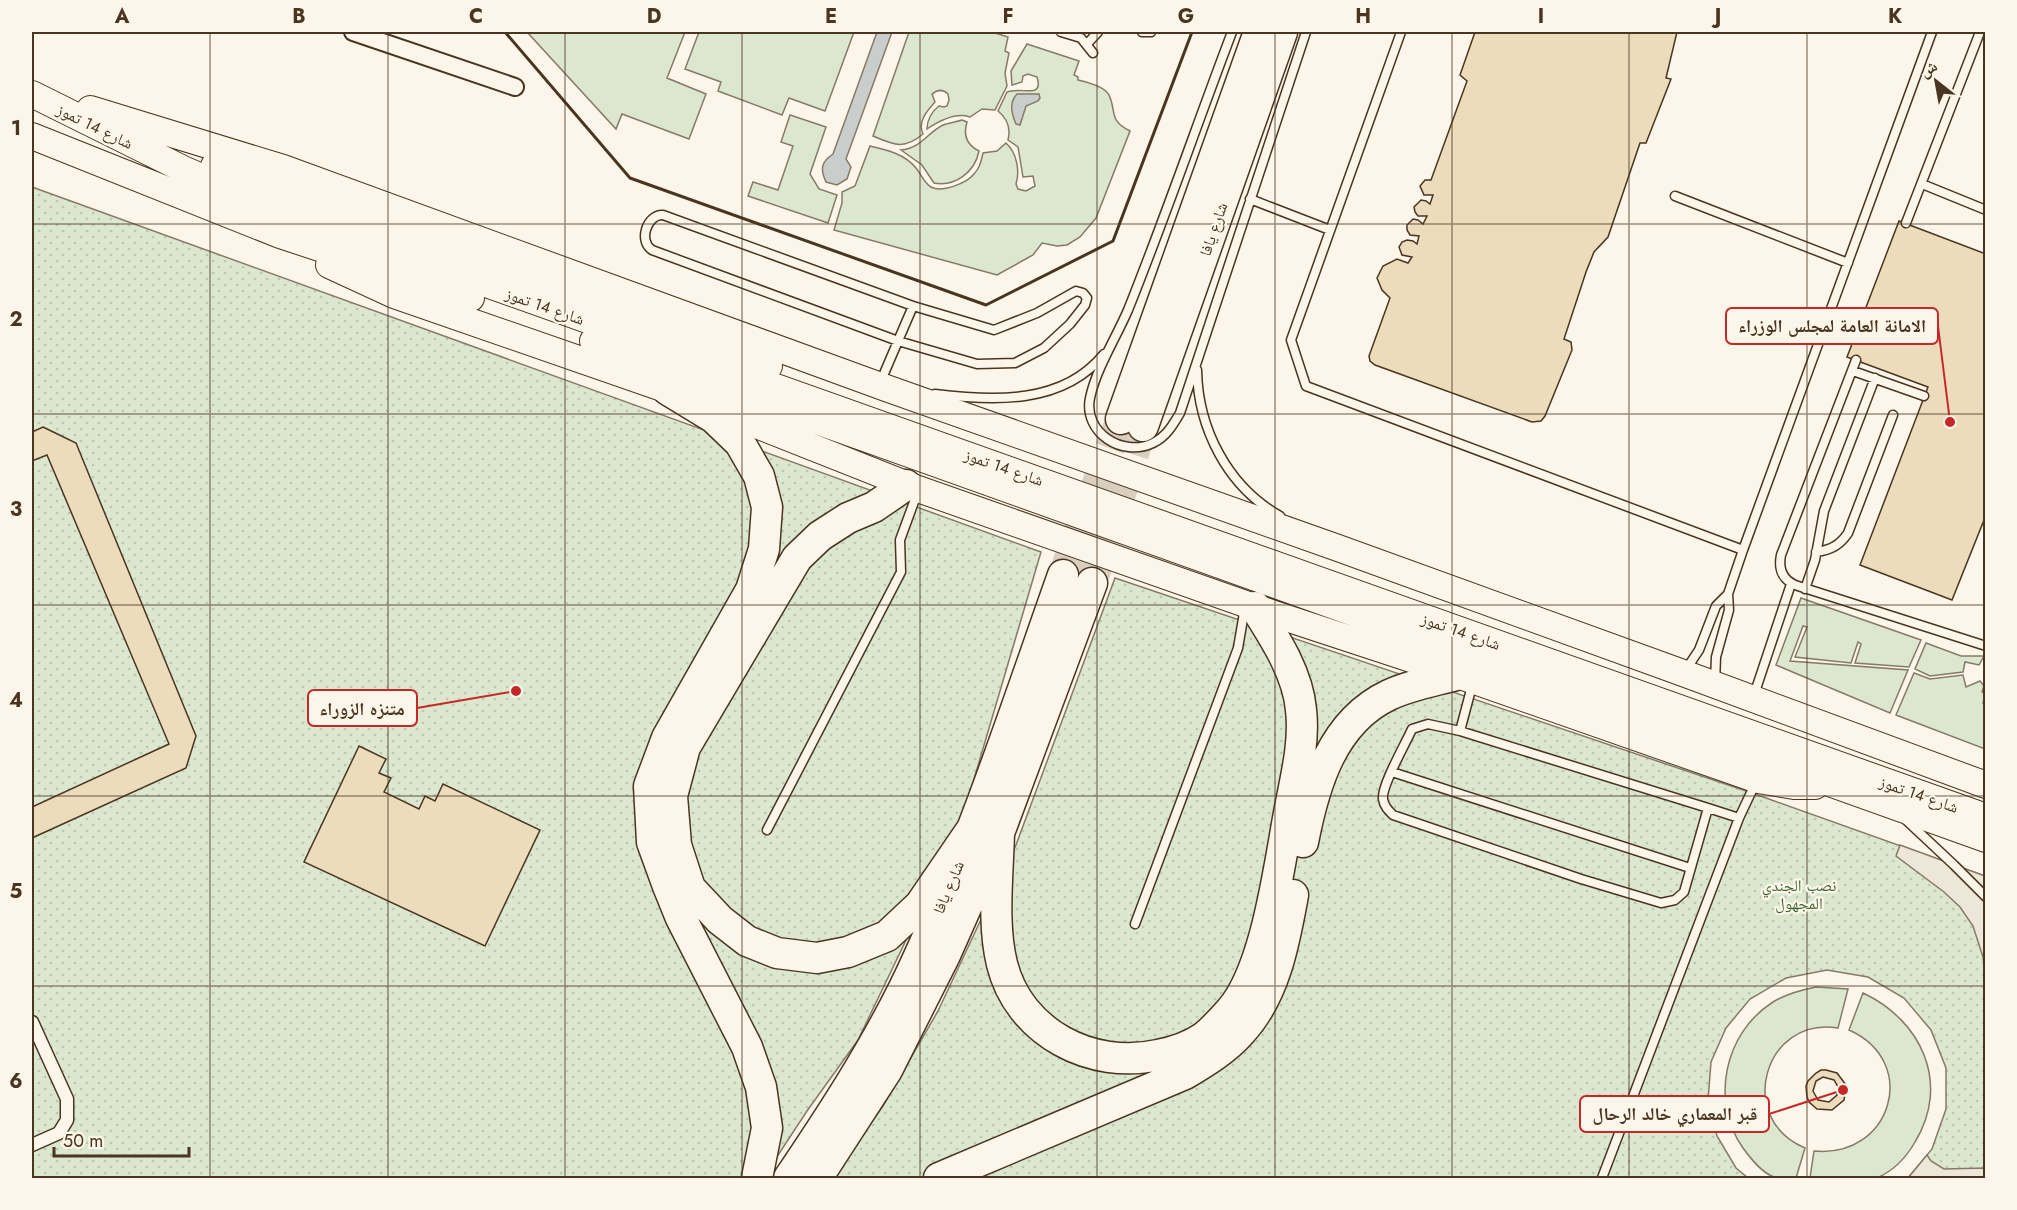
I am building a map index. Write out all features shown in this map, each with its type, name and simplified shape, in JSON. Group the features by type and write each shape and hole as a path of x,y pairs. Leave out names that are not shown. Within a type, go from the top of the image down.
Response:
{"highway":[{"name":"شارع يافا","path":"1259,32 1132,423 1282,32"},
{"path":"668,390 714,418 740,443 759,476 767,507 764,549 751,590 667,738 649,786 652,842 668,886 681,918 747,1047 761,1087 767,1128 757,1179"},
{"path":"912,487 848,518 796,558 686,747 672,796 676,845 690,888 720,920 747,941 777,953 817,958 848,952 887,936 920,905 987,829"},
{"name":"شارع يافا","path":"817,1179 887,1070 945,955 987,829 1063,575"},
{"name":"شارع يافا","path":"789,1179 833,1114 894,1008 987,829 1092,583"},
{"path":"987,829 1002,966 1014,994 1032,1019 1055,1038 1084,1053 1110,1058 1140,1059 1174,1052 1203,1037 1232,1010 1249,980 1260,948 1272,907 1300,749 1301,709 1293,676 1250,605"},
{"path":"939,1179 1185,1074 1218,1053 1241,1032 1259,1008 1271,985 1283,947 1310,807 1322,771 1339,737 1363,711 1389,695 1465,678"}],"main road":[{"name":"شارع 14 تموز","path":"32,93 283,168 1338,548 1986,785"},
{"name":"شارع 14 تموز","path":"32,93 183,169 289,214 1986,817"},
{"name":"شارع 14 تموز","path":"32,136 280,235 489,304 1986,839"},
{"path":"280,235 324,262 370,285 668,390 912,487 1758,780 1794,786 1831,783"}],"street":[{"path":"353,32 515,87"},
{"path":"32,1022 67,1100 67,1120 59,1132 32,1145"}],"lane":[{"path":"1061,32 1081,38 1093,53"},
{"path":"1087,44 1098,32"},
{"path":"1142,32 1151,32"},
{"path":"1232,32 1117,334 1092,389 1089,414 1094,426 1103,436 1124,447 1152,444 1167,432 1180,413 1306,32"},
{"path":"1401,32 1291,340 1306,386 1743,550"},
{"path":"1716,685 1716,657 1729,610 1728,594 1932,32"},
{"path":"1906,223 1980,32"},
{"path":"1922,184 1986,210"},
{"path":"1675,196 1848,263"},
{"path":"1250,200 1330,230"},
{"path":"663,215 913,306 994,330 1037,313 1076,291 1083,293 1087,298 1085,305 1070,324 1044,348 1015,363 977,364 898,341 652,250 646,246 644,240 650,219 663,215"},
{"path":"913,306 883,386 990,400 1030,395 1069,382 1094,366 1117,334"},
{"path":"1857,360 1781,555 1782,574 1791,584 1805,589 1986,646"},
{"path":"1197,361 1201,404 1209,435 1223,463 1243,488 1267,508 1338,548"},
{"path":"1853,371 1924,396"},
{"path":"1805,589 1816,552 1824,511 1875,378"},
{"path":"1816,552 1838,544 1848,532 1893,415"},
{"path":"767,830 901,572 900,540 912,487"},
{"path":"1752,699 1791,584"},
{"path":"1683,673 1699,650 1716,606 1728,594"},
{"path":"1135,924 1238,648 1250,605"},
{"path":"1460,731 1465,678"},
{"path":"1708,808 1684,892 1675,900 1661,903 1581,879 1393,815 1385,807 1382,797 1412,729 1428,724 1460,731 1708,808 1739,818"},
{"path":"1392,772 1690,868"},
{"path":"1602,1179 1739,818 1758,780"},
{"path":"1887,803 1986,897"}],"green space":[{"path":"527,32 685,32 667,78 706,94 689,139 622,114 616,129"},
{"path":"699,32 854,32 825,111 789,98 782,115 718,91 721,82 685,69"},
{"path":"909,32 992,32 1008,37 1005,51 1009,53 1005,73 1007,86 995,110 982,109 970,117 953,116 927,129 932,113 939,106 947,106 949,100 948,94 938,90 932,94 935,102 922,121 923,134 916,139 899,144 873,136"},
{"path":"1027,44 1079,61 1074,75 1078,77 1078,80 1095,85 1107,92 1116,119 1130,131 1096,218 1080,237 1067,245 1042,243 1033,255 997,275 834,230 842,203 842,192 855,186 870,146 901,156 912,163 931,187 941,189 960,184 971,177 979,167 983,153 997,151 1006,143 1017,162 1016,184 1018,189 1026,191 1035,186 1033,176 1023,177 1018,147 1008,140 1008,124 998,111 1007,92 1030,91 1037,88 1037,77 1028,74 1023,76 1022,82 1012,85 1011,71"},
{"path":"790,115 826,127 810,174 819,189 837,195 828,223 748,196 753,182 778,190 793,146 781,142"},
{"path":"962,120 967,122 966,135 969,143 979,151 977,159 969,171 956,180 942,184 934,183 922,165 901,150 913,147 943,125"},
{"path":"32,187 1041,552 959,830 858,1040 763,1178 32,1178"},
{"name":"نصب الجندي المجهول","path":"1115,578 1752,793 1985,876 1985,1178 1908,1178 1932,1149 1946,1109 1946,1068 1931,1030 1904,998 1868,977 1827,970 1786,978 1750,999 1726,1028 1711,1062 1708,1100 1717,1136 1736,1168 1748,1178 832,1178 883,1106 938,1011 1016,845"},
{"path":"1801,598 1921,640 1909,667 1855,663 1861,644 1858,642 1851,663 1795,657 1807,627 1803,626 1790,661 1908,670 1890,713 1776,665"},
{"path":"1926,643 1961,656 1984,656 1979,665 1965,662 1963,672 1930,676 1915,669"},
{"path":"1914,673 1930,679 1963,675 1966,687 1980,681 1984,686 1982,692 1985,694 1983,703 1985,705 1985,749 1896,715"},
{"path":"1816,987 1848,989 1838,1028 1812,1029 1792,1038 1777,1053 1768,1073 1765,1094 1770,1115 1783,1134 1805,1148 1796,1178 1780,1179 1773,1177 1758,1166 1743,1148 1733,1130 1727,1110 1725,1090 1727,1069 1733,1050 1743,1031 1756,1015 1783,997"},
{"path":"1863,993 1901,1019 1914,1036 1924,1056 1930,1076 1930,1098 1925,1120 1908,1152 1895,1167 1885,1174 1874,1179 1856,1180 1810,1178 1814,1151 1841,1149 1862,1140 1878,1125 1887,1106 1890,1084 1885,1064 1871,1045 1849,1030"}],"shaded area":[{"path":"877,32 892,32 846,159 851,167 847,179 837,185 826,182 823,166 833,154"},
{"path":"1017,94 1039,94 1040,98 1026,106 1020,125 1016,124 1012,109 1014,97"},
{"path":"1900,845 1985,876 1985,974 1983,957 1973,926 1960,907 1944,892 1896,856"},
{"path":"1927,1155 1931,1161 1944,1169 1985,1168 1985,1178 1908,1178"}],"building":[{"path":"1475,32 1677,32 1666,78 1671,79 1646,143 1640,143 1608,237 1594,252 1586,272 1564,339 1571,342 1572,350 1541,421 1532,422 1375,365 1370,361 1369,356 1390,298 1382,290 1377,278 1383,266 1397,259 1408,263 1412,257 1402,255 1399,247 1407,240 1417,244 1419,236 1410,235 1407,225 1413,219 1423,224 1427,216 1418,216 1414,207 1421,200 1430,204 1433,195 1424,195 1420,186 1425,180 1431,180 1467,81 1460,75"},
{"path":"1899,221 1986,254 1986,515 1952,600 1860,565 1928,387 1847,357"},
{"path":"43,427 76,443 196,736 186,768 32,838 32,807 169,744 47,455 32,461 32,432"},
{"path":"359,746 386,759 379,773 391,778 384,792 419,809 425,796 435,801 443,784 540,830 485,946 304,862"},
{"path":"1826,1070 1837,1073 1846,1085 1844,1100 1832,1110 1817,1109 1809,1102 1806,1086 1816,1073","holes":["1823,1077 1834,1080 1838,1087 1837,1095 1829,1102 1818,1100 1813,1091 1816,1081"]}],"tunnel":[{"path":"1063,575 1121,419"},
{"path":"1092,583 1143,426"}],"wall":[{"path":"505,32 630,178 986,305 1113,241 1192,32"}],"place":[{"name":"الامانة العامة لمجلس الوزراء","path":"1950,422"},
{"name":"متنزه الزوراء","path":"516,691"},
{"name":"قبر المعماري خالد الرحال","path":"1843,1090"}]}
